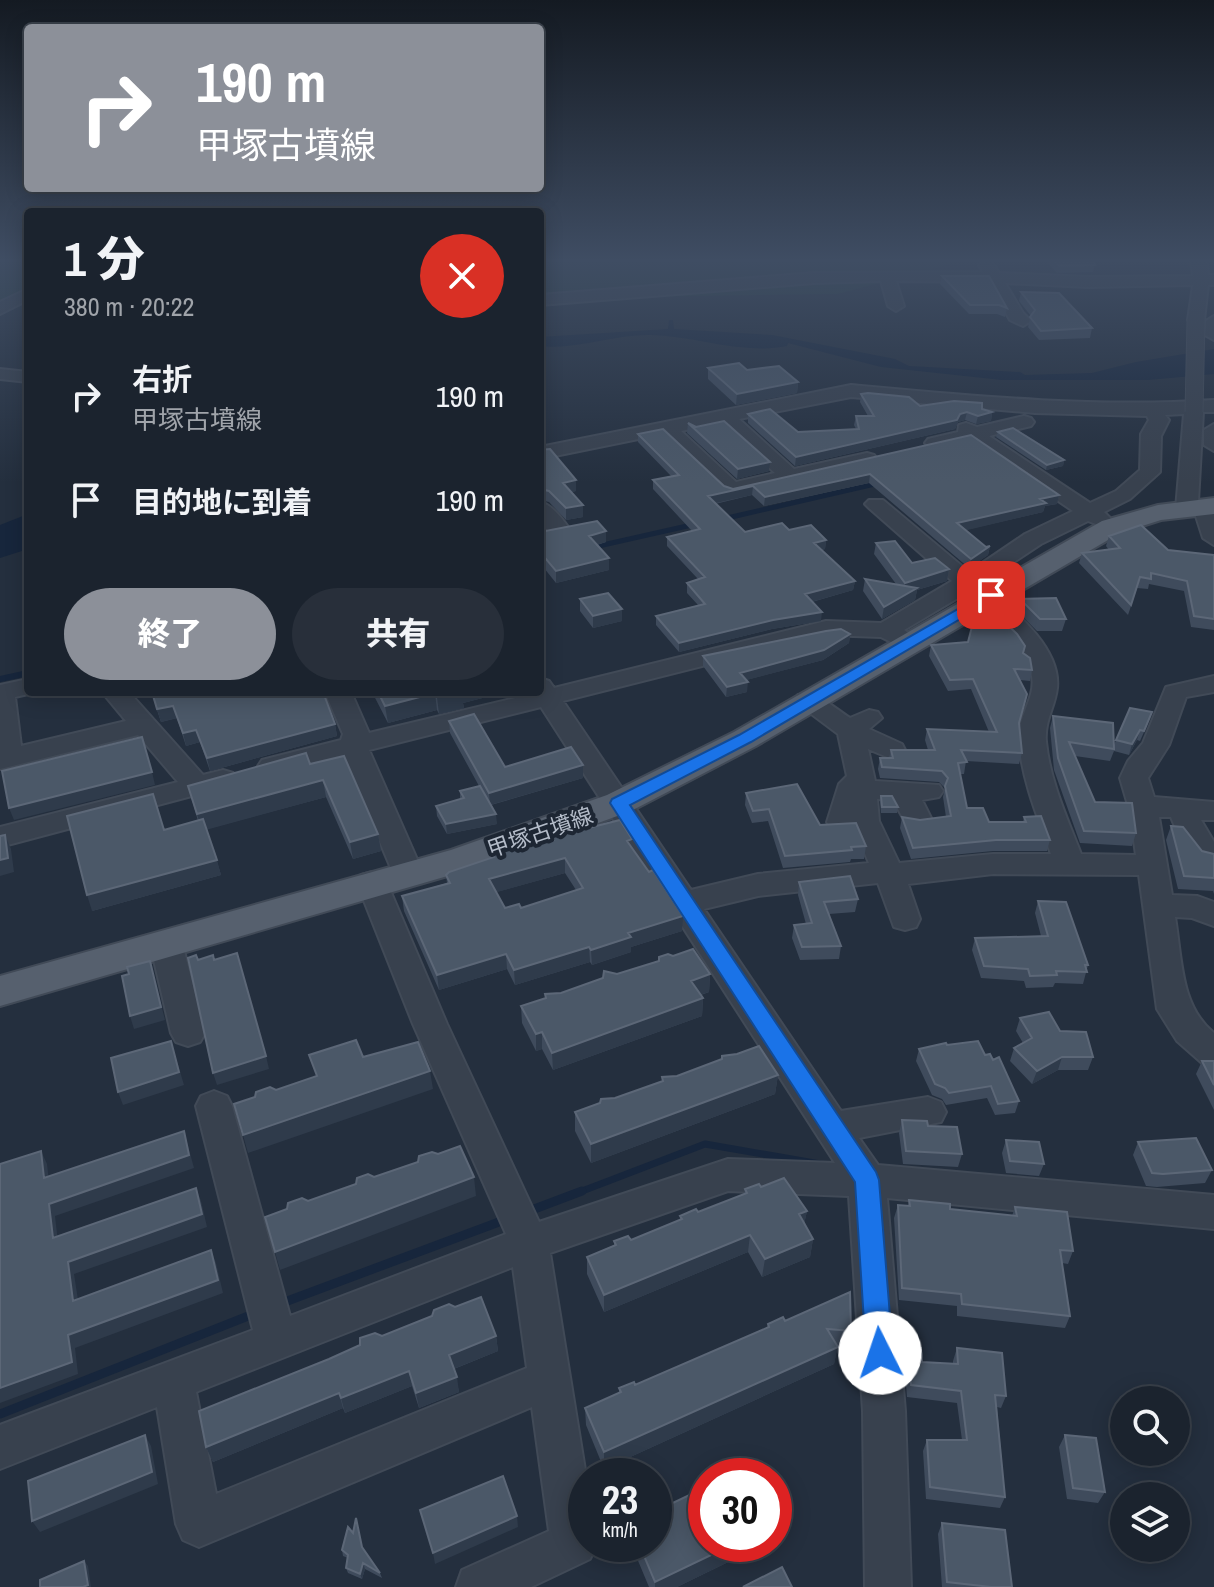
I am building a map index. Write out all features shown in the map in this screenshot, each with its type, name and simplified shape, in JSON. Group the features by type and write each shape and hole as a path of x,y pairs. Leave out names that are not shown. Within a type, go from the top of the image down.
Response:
{"main road":[{"name":"甲塚古墳線","path":"0,991 462,859 619,803 745,739 807,701 898,636 980,592 1099,519 1158,513 1205,515"}],"street":[{"path":"1205,515 1204,409 1207,334"},
{"path":"0,374 24,377"},
{"path":"544,452 851,391 1035,407 1204,409"},
{"path":"921,398 1099,519 1150,472 1151,434 1157,429 1159,420 1153,410"},
{"path":"724,416 790,476"},
{"path":"913,448 1024,422"},
{"path":"667,428 732,489 882,455"},
{"path":"1214,434 1214,445"},
{"path":"876,504 997,608 1019,632 1044,671 1044,693 1032,726 1044,794 1069,863"},
{"path":"550,533 587,525"},
{"path":"888,1587 884,1411 867,1180 544,693 826,628 868,627 898,636"},
{"path":"1214,684 1175,692 1156,745 1138,767 1134,778 1142,806 1174,1009 1189,1032 1214,1053"},
{"path":"10,691 5,759 144,725"},
{"path":"119,696 197,786"},
{"path":"340,696 356,734 353,745 430,1024 529,1243 574,1543 479,1587"},
{"path":"0,837 533,696"},
{"path":"807,701 859,724 892,750"},
{"path":"859,724 865,821 905,919"},
{"path":"841,822 853,784 916,791 917,818"},
{"path":"1142,806 1214,811"},
{"path":"1181,808 1195,839 1210,857"},
{"path":"685,902 758,885 888,871 901,874 993,864 1152,865"},
{"path":"1157,905 1197,907 1214,915"},
{"path":"166,943 188,1033"},
{"path":"214,1106 276,1341"},
{"path":"832,1127 928,1112"},
{"path":"0,1447 529,1243 728,1175 867,1180 1214,1212"},
{"path":"173,1380 199,1524 550,1379"}],"water":[{"path":"587,334 772,335 895,359 909,366 1020,372 1025,375 1092,373 1214,349 1214,374 1148,380 1002,380 881,367 788,343 787,346 753,348 651,335 554,347 544,346 544,337"},
{"path":"24,516 24,550 0,558 0,525"}],"building":[{"path":"739,363 747,370 779,366 798,382 737,394 708,368"},
{"path":"861,394 909,397 920,406 954,401 982,403 982,409 992,412 978,416 967,412 960,414 957,420 796,457 748,414 770,409 798,432 859,429 856,416 874,416"},
{"path":"724,421 770,462 738,469 688,423 696,427"},
{"path":"1013,428 1064,460 1047,465 998,432"},
{"path":"663,429 724,486 733,489 971,435 1059,495 1040,499 1046,503 957,523 986,547 990,546 971,559 870,474 765,497 753,486 708,496 745,532 782,523 789,530 811,525 826,540 814,543 855,581 805,594 822,612 773,620 679,643 656,616 705,604 687,583 705,577 667,537 700,529 653,480 679,475 638,434"},
{"path":"550,449 576,480 563,483 583,505 566,508 544,490 544,450"},
{"path":"597,521 606,531 589,536 609,558 556,571 544,557 544,531"},
{"path":"1141,525 1168,550 1214,555 1214,619 1194,616 1187,581 1151,573 1151,579 1140,577 1131,605 1082,553 1120,548 1109,536"},
{"path":"895,541 912,563 935,558 949,569 905,583 876,543"},
{"path":"865,579 917,588 884,607"},
{"path":"608,593 622,609 593,616 580,599"},
{"path":"1056,598 1066,619 1040,619 1020,599"},
{"path":"987,605 1017,634 1025,646 1023,653 1030,658 1032,670 1014,669 1027,694 1019,723 1022,753 961,750 967,762 958,763 967,808 983,808 989,822 1026,822 1024,817 1041,816 1050,840 996,840 913,848 902,817 920,820 951,816 945,786 948,778 942,771 882,767 880,758 893,758 891,750 935,750 927,729 997,732 973,679 950,680 931,645 968,642 976,611"},
{"path":"841,629 850,634 824,650 740,673 748,682 727,687 703,656 826,631"},
{"path":"153,696 324,696 335,724 207,758 196,730 183,733 173,706 157,709"},
{"path":"380,696 423,696 385,706"},
{"path":"1130,708 1152,712 1144,731 1140,730 1132,744 1116,740"},
{"path":"474,714 505,767 571,747 583,765 489,793 449,721"},
{"path":"1053,716 1113,723 1114,749 1069,742 1095,802 1132,803 1136,833 1084,831 1058,758"},
{"path":"142,737 152,772 9,808 2,771"},
{"path":"306,753 310,764 344,756 378,834 350,842 323,780 197,814 188,786"},
{"path":"797,784 820,825 856,823 866,846 785,856 769,809 753,811 746,793"},
{"path":"480,786 496,814 446,824 436,806 464,798 460,791"},
{"path":"153,794 164,830 203,819 217,860 87,895 67,816"},
{"path":"881,796 892,796 898,807 882,807"},
{"path":"620,820 632,839 627,841 649,872 653,870 683,916 628,933 631,937 591,950 589,947 514,970 506,954 437,975 402,896 450,883 446,875 449,872 494,857 491,851 508,846 511,851 554,840 553,837","holes":["565,858 583,888 521,908 519,904 505,908 489,879"]},
{"path":"1171,826 1183,827 1202,851 1214,854 1214,878 1184,876"},
{"path":"5,835 8,858 0,860 0,836"},
{"path":"850,876 858,899 824,902 841,946 802,947 794,925 812,923 799,882"},
{"path":"1038,901 1066,902 1088,965 1085,965 1087,972 1056,971 1057,975 1030,976 1028,969 984,966 975,938 1048,936"},
{"path":"693,949 710,974 691,981 703,998 552,1053 542,1032 536,1034 521,1006 546,998 545,994 561,993 603,978 604,971 617,974 659,961 659,957 668,954 673,956"},
{"path":"237,953 266,1056 213,1073 188,958 196,955 198,960 213,955 214,960"},
{"path":"150,961 161,1007 130,1016 122,976 129,974 127,967"},
{"path":"1049,1012 1060,1031 1086,1032 1093,1057 1062,1057 1037,1071 1014,1048 1032,1038 1020,1018"},
{"path":"356,1040 363,1057 418,1042 430,1071 243,1135 234,1104 255,1097 256,1092 270,1087 276,1090 317,1076 309,1055"},
{"path":"171,1041 179,1072 118,1092 111,1058"},
{"path":"978,1041 985,1055 990,1054 993,1060 999,1057 1019,1101 998,1104 991,1086 949,1093 935,1084 919,1049"},
{"path":"759,1046 778,1075 591,1144 575,1112 600,1103 601,1099 615,1098 663,1081 662,1077 677,1076 722,1059 722,1056"},
{"path":"1202,1061 1214,1061 1214,1085"},
{"path":"902,1120 927,1121 928,1126 957,1127 962,1154 906,1151"},
{"path":"184,1131 189,1155 49,1204 53,1238 196,1188 202,1214 68,1262 73,1301 211,1250 218,1280 68,1335 72,1362 0,1388 0,1164 41,1151 44,1178"},
{"path":"1196,1138 1212,1170 1152,1173 1138,1142"},
{"path":"1006,1140 1039,1142 1044,1164 1010,1161"},
{"path":"460,1146 474,1177 275,1252 265,1217 287,1209 288,1203 302,1198 308,1201 356,1184 357,1178 368,1174 374,1177 418,1162 419,1156 432,1152 438,1154"},
{"path":"784,1178 807,1211 799,1214 813,1239 765,1259 750,1235 604,1295 587,1257 616,1245 614,1241 628,1236 631,1240 682,1219 680,1216 696,1209 698,1212 747,1193 745,1189 759,1184 761,1187"},
{"path":"909,1200 950,1204 950,1209 1017,1216 1015,1207 1067,1212 1073,1251 1060,1250 1070,1316 962,1304 961,1294 902,1288 898,1205 910,1206"},
{"path":"850,1292 851,1331 827,1329 838,1347 604,1452 585,1408 621,1392 619,1388 634,1382 635,1385 769,1327 768,1324 783,1317 785,1321"},
{"path":"481,1297 496,1336 449,1355 457,1377 416,1393 409,1371 341,1398 339,1393 206,1447 199,1411 360,1345 360,1338 375,1333 382,1336 432,1316 434,1310 449,1304 455,1307"},
{"path":"907,1347 921,1348 922,1362 958,1364 957,1348 1002,1353 1006,1396 995,1395 1005,1497 930,1487 927,1440 967,1440 961,1391 911,1385"},
{"path":"145,1435 152,1472 32,1521 28,1481"},
{"path":"1065,1435 1096,1438 1105,1492 1073,1488"},
{"path":"503,1476 517,1516 433,1553 420,1510"},
{"path":"688,1496 688,1562 697,1562 655,1582 647,1562 672,1562 672,1503"},
{"path":"356,1518 362,1547 380,1573 363,1563 360,1574 346,1568 348,1555 342,1550 348,1527 353,1533"},
{"path":"942,1523 1005,1530 1012,1587 947,1582"},
{"path":"84,1561 88,1585 40,1587 40,1580"},
{"path":"782,1567 792,1587 743,1587"}],"waterway":[{"path":"723,519 879,483"},
{"path":"594,547 696,524"},
{"path":"0,679 24,674"},
{"path":"577,1193 705,1144 820,1164"},
{"path":"529,1211 582,1191"},
{"path":"282,1303 507,1219"},
{"path":"0,1414 256,1313"}],"route":[{"path":"880,1353 867,1180 619,803 745,739 991,595"}]}
